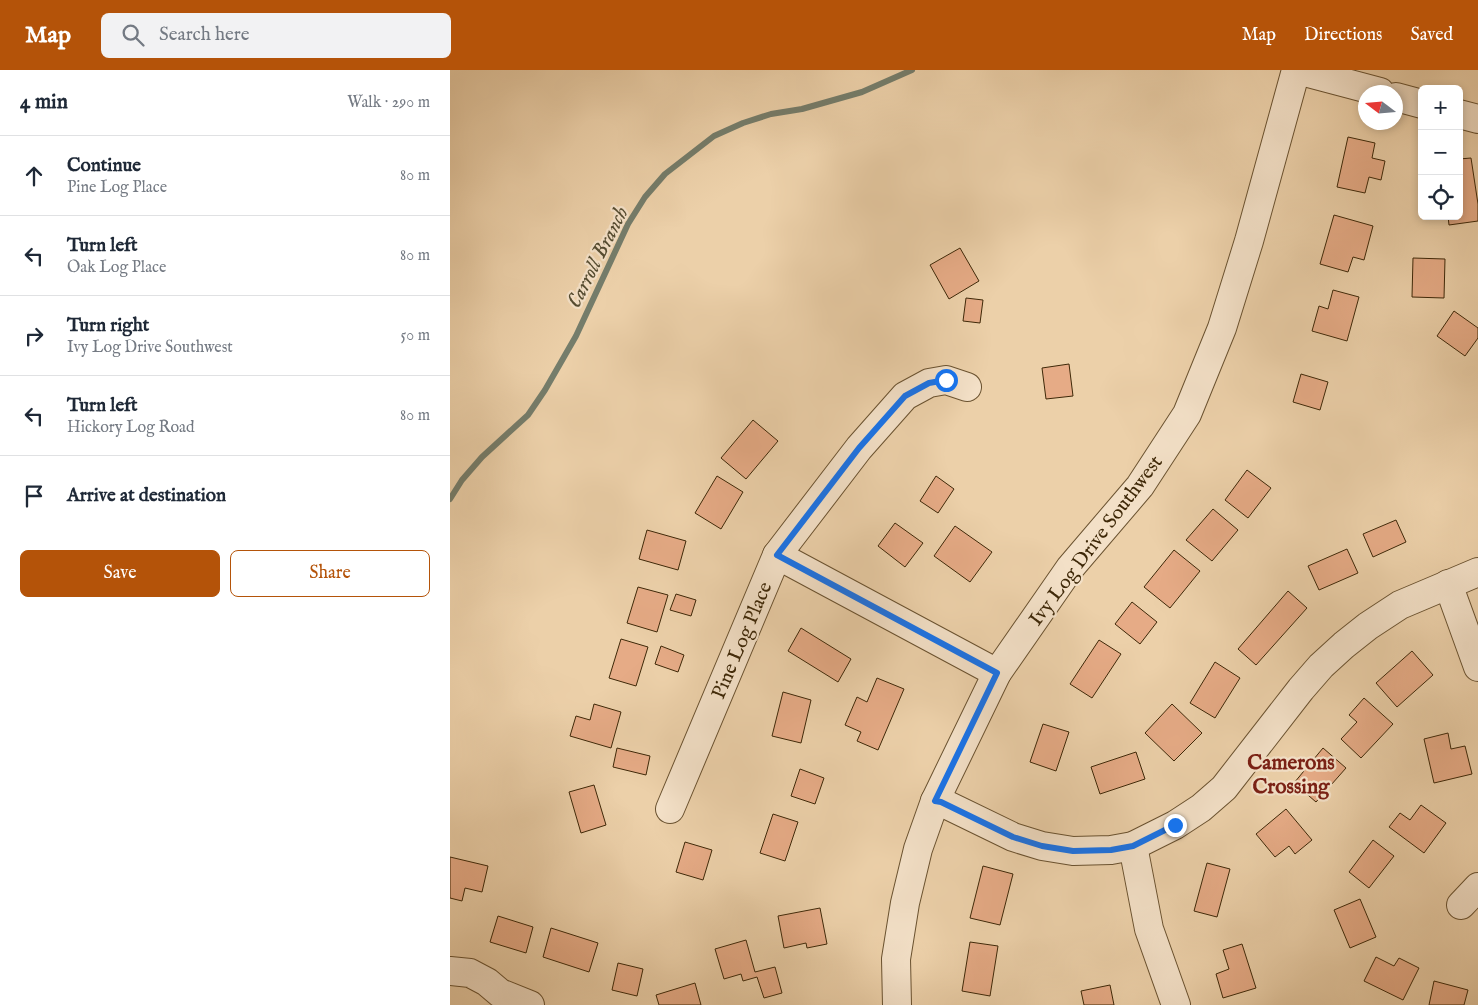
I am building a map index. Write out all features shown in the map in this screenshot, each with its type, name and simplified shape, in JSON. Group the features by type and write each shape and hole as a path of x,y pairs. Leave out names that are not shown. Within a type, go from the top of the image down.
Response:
{"street":[{"path":"1296,70 1358,86"},
{"name":"Ivy Log Drive Southwest","path":"897,1005 896,959 905,903 918,849 935,801 997,673 1070,568 1140,486 1187,414 1222,328 1249,241 1296,70"},
{"path":"1403,99 1418,103"},
{"path":"1463,115 1478,119"},
{"name":"Pine Log Place","path":"670,810 777,555 859,448 905,396 929,383 946,380 967,387"},
{"path":"777,555 997,673"},
{"path":"935,801 941,802 1013,837 1042,846 1073,851 1111,850 1133,846 1175,825 1201,808 1224,788 1301,689 1321,666 1344,645 1368,626 1400,605 1478,572"},
{"path":"1448,584 1478,667"},
{"path":"1133,846 1149,929 1176,1005"},
{"path":"450,971 470,974 487,982 495,999 530,1005"}],"building":[{"path":"1348,137 1375,143 1372,158 1385,161 1381,180 1369,177 1365,193 1337,187"},
{"path":"1471,158 1478,204 1478,221 1449,225 1448,220 1463,220 1463,159"},
{"path":"1334,215 1373,226 1364,260 1353,257 1348,272 1320,264"},
{"path":"960,248 979,281 949,299 930,265"},
{"path":"1413,258 1445,259 1444,298 1412,297"},
{"path":"1333,290 1359,297 1347,341 1312,331 1319,306 1328,309"},
{"path":"966,298 983,300 980,323 963,321"},
{"path":"1454,311 1478,328 1478,338 1465,356 1437,336"},
{"path":"1069,364 1073,396 1046,399 1042,368"},
{"path":"1301,374 1328,382 1320,410 1293,402"},
{"path":"753,420 778,441 746,479 721,458"},
{"path":"1247,470 1271,488 1248,518 1225,500"},
{"path":"717,476 743,492 721,529 695,513"},
{"path":"936,476 954,489 938,513 920,501"},
{"path":"1213,509 1238,530 1212,561 1186,540"},
{"path":"1396,520 1406,542 1373,557 1363,534"},
{"path":"895,523 923,543 905,567 878,546"},
{"path":"955,526 992,552 970,582 934,556"},
{"path":"647,530 686,541 678,570 639,559"},
{"path":"1347,549 1358,573 1319,590 1308,566"},
{"path":"1174,550 1200,571 1170,608 1144,587"},
{"path":"638,587 668,595 657,632 627,623"},
{"path":"1288,591 1307,608 1256,665 1238,649"},
{"path":"676,594 696,600 691,616 670,610"},
{"path":"1132,602 1157,622 1140,644 1115,624"},
{"path":"801,628 851,659 838,682 788,651"},
{"path":"621,639 648,647 636,686 609,678"},
{"path":"1099,640 1121,654 1092,698 1070,684"},
{"path":"661,646 684,655 678,672 655,664"},
{"path":"1412,651 1433,675 1397,707 1376,683"},
{"path":"1215,662 1240,678 1215,718 1190,703"},
{"path":"877,678 904,689 878,750 857,741 861,732 845,725 857,697 867,702"},
{"path":"783,692 811,700 801,743 772,736"},
{"path":"1364,698 1393,724 1361,758 1341,739 1357,722 1349,715"},
{"path":"594,704 621,712 611,748 570,736 576,716 590,720"},
{"path":"1172,704 1202,733 1174,761 1145,733"},
{"path":"1043,724 1069,732 1056,771 1030,762"},
{"path":"1448,733 1451,749 1465,746 1472,774 1434,783 1424,739"},
{"path":"617,748 650,756 646,775 613,767"},
{"path":"1323,748 1346,768 1316,802 1294,783"},
{"path":"1136,752 1145,779 1100,794 1091,767"},
{"path":"800,769 824,778 815,804 791,796"},
{"path":"594,785 606,825 581,833 569,792"},
{"path":"1421,805 1446,823 1424,853 1389,827 1400,813 1410,820"},
{"path":"1286,809 1312,840 1295,854 1289,846 1275,857 1256,834"},
{"path":"773,814 798,822 785,861 760,853"},
{"path":"1373,840 1394,856 1369,888 1349,872"},
{"path":"685,842 712,850 703,880 676,872"},
{"path":"450,857 488,866 482,892 465,888 462,901 450,898"},
{"path":"1207,863 1230,869 1217,917 1194,911"},
{"path":"983,866 1013,874 1000,925 970,918"},
{"path":"1360,899 1376,937 1350,948 1334,910"},
{"path":"820,908 827,944 807,948 806,943 784,948 778,916"},
{"path":"498,916 533,927 526,953 490,942"},
{"path":"551,928 598,943 589,972 543,957"},
{"path":"746,940 755,972 775,967 782,993 764,998 757,977 743,981 741,974 724,979 715,949"},
{"path":"970,942 998,946 990,996 962,991"},
{"path":"1242,944 1256,988 1223,998 1216,974 1229,969 1223,950"},
{"path":"1376,957 1394,966 1399,958 1419,968 1403,1000 1364,981"},
{"path":"618,963 643,969 637,996 612,990"},
{"path":"1434,981 1468,990 1464,1005 1429,1005"},
{"path":"695,983 701,1005 659,1005 656,995"},
{"path":"1110,985 1114,1005 1084,1005 1081,991"}],"waterway":[{"name":"Carroll Branch","path":"450,499 462,480 482,457 528,415 545,390 576,336 628,224 645,197 665,174 714,136 743,123 771,114 802,109 862,92 912,70"}],"district":[{"name":"Camerons Crossing","path":"1291,774"}],"route":[{"path":"946,380 929,383 905,396 859,448 777,555 997,673 935,801 941,802 1013,837 1042,846 1073,851 1111,850 1133,846 1175,825"}]}
